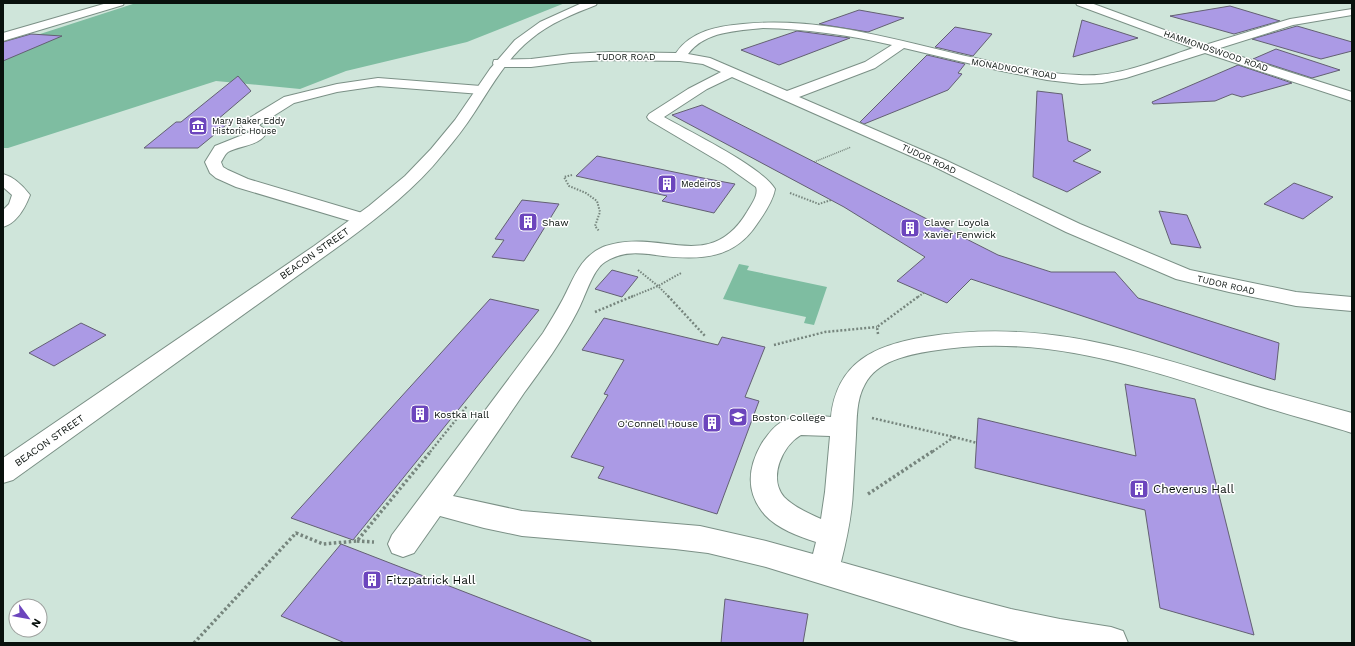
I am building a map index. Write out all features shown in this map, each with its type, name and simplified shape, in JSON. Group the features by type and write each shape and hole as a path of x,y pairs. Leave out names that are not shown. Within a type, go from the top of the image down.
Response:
{"street":[{"path":"3,37 119,3"},
{"name":"BEACON STREET","path":"3,472 363,219 393,196 426,164 457,127 499,64 520,42 538,28 561,16 592,3"},
{"name":"HAMMONDSWOOD ROAD","path":"1081,3 1206,49 1352,97"},
{"name":"MONADNOCK ROAD","path":"680,57 692,44 711,33 735,28 781,24 812,26 869,36 991,65 1057,77 1084,80 1102,79 1136,72 1290,22 1352,12"},
{"path":"788,96 870,65 902,44"},
{"name":"TUDOR ROAD","path":"499,64 531,63 588,56 680,57 706,61 939,163 1073,228 1182,275 1296,299 1352,304"},
{"path":"403,544 551,338 568,310 589,267 596,258 616,249 635,247 693,253 708,251 725,245 742,232 765,195 766,189 763,184 731,162 654,117 692,93 723,76 734,72"},
{"path":"363,219 242,183 222,174 216,169 213,162 221,148 258,134 258,129 248,125 289,100 313,93 378,82 481,90"},
{"path":"3,179 14,187 21,195 17,206 3,221"},
{"path":"824,570 833,536 838,494 845,402 853,383 864,368 882,355 906,348 931,343 1001,339 1044,341 1090,348 1161,366 1243,392 1352,423"},
{"path":"833,536 799,523 774,506 767,493 764,470 771,450 783,435 793,428 811,425 843,428"},
{"path":"433,502 497,519 534,525 708,540 746,548 824,570 886,590 1023,629 1073,639 1111,643"}],"path":[{"path":"814,162 855,146"},
{"path":"572,175 564,178 569,186 586,193 597,201 600,212 595,226 616,249 658,286 705,336"},
{"path":"785,191 819,204 831,200"},
{"path":"594,312 658,286 682,273"},
{"path":"774,345 824,332 877,327 925,292"},
{"path":"877,327 879,339"},
{"path":"869,417 977,443"},
{"path":"864,497 954,437"},
{"path":"194,643 296,533 323,544"}],"green space":[{"path":"136,3 565,3 467,42 346,71 300,89 216,81 8,148 3,148 3,46"},
{"path":"739,264 749,266 747,270 827,287 814,325 804,323 806,317 723,299"}],"building":[{"path":"1230,6 1280,21 1234,34 1170,16"},
{"path":"859,10 904,18 868,32 819,24"},
{"path":"1082,20 1138,38 1073,57"},
{"path":"1297,26 1352,42 1352,51 1321,59 1252,39"},
{"path":"955,27 992,34 973,56 935,47"},
{"path":"797,31 850,38 779,65 741,50"},
{"path":"31,34 62,36 3,61 3,42"},
{"path":"1276,49 1340,70 1312,78 1253,59"},
{"path":"927,55 965,64 958,73 962,74 948,90 864,124 860,122"},
{"path":"1238,65 1292,83 1242,97 1232,94 1215,101 1153,104 1152,102"},
{"name":"Mary Baker Eddy Historic House","path":"238,76 251,91 217,120 231,121 198,148 144,148 176,122 181,122"},
{"path":"1037,91 1062,94 1068,141 1091,150 1073,161 1101,172 1067,192 1033,177"},
{"name":"Claver Loyola Xavier Fenwick","path":"702,105 998,255 1051,272 1115,272 1138,298 1279,343 1275,380 971,279 947,303 897,281 925,257 844,207 672,115"},
{"name":"Medeiros","path":"597,156 735,184 714,213 662,201 667,196 576,176"},
{"path":"1294,183 1333,197 1303,219 1264,204"},
{"name":"Shaw","path":"522,200 559,204 524,261 492,257 504,240 495,239"},
{"path":"1159,211 1187,215 1201,248 1171,244"},
{"path":"612,270 638,277 622,297 595,289"},
{"name":"Kostka Hall","path":"490,299 539,310 353,540 291,518"},
{"name":"O'Connell House","path":"604,318 718,345 722,337 765,347 745,397 759,401 717,514 598,478 604,467 571,457 608,395 604,394 624,360 582,350"},
{"path":"81,323 106,335 54,366 29,353"},
{"name":"Cheverus Hall","path":"1125,384 1195,399 1254,635 1160,608 1145,510 975,468 978,418 1136,456"},
{"name":"Fitzpatrick Hall","path":"341,544 591,641 591,643 345,643 281,616"},
{"path":"725,599 808,614 803,643 721,643"}],"place":[{"name":"Mary Baker Eddy Historic House","path":"198,126"},
{"name":"Medeiros","path":"667,184"},
{"name":"Shaw","path":"528,222"},
{"name":"Claver Loyola Xavier Fenwick","path":"910,228"},
{"name":"Kostka Hall","path":"420,414"},
{"name":"Boston College","path":"738,417"},
{"name":"O'Connell House","path":"712,423"},
{"name":"Cheverus Hall","path":"1139,489"},
{"name":"Fitzpatrick Hall","path":"372,580"}]}
